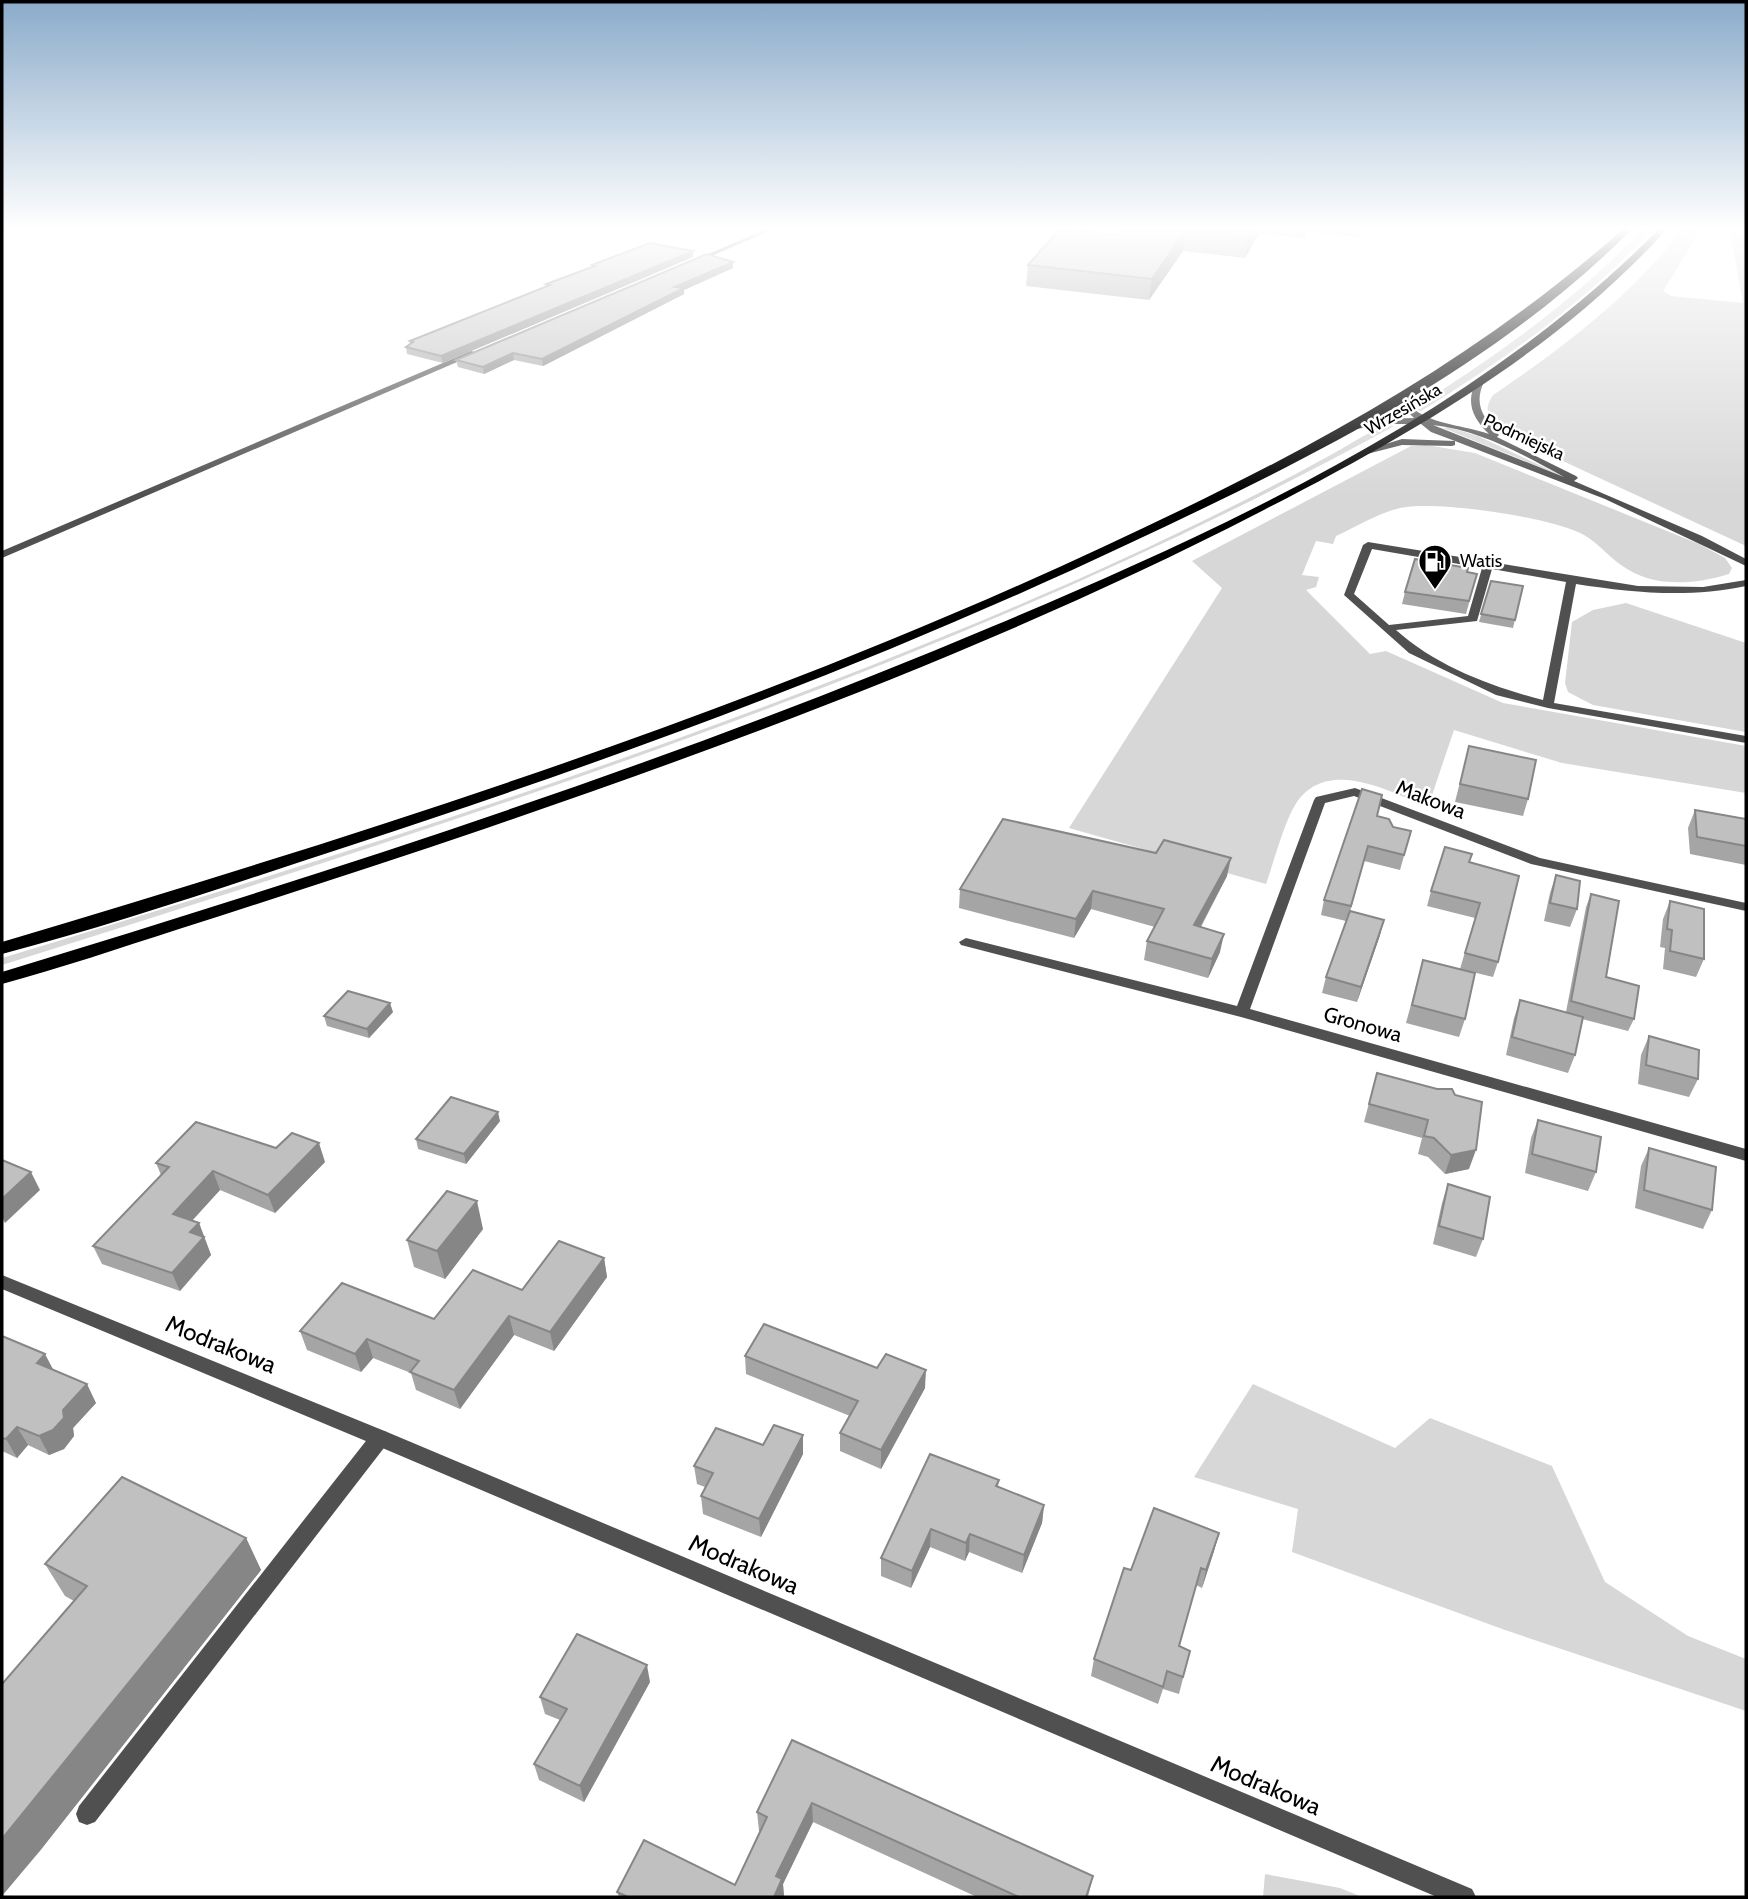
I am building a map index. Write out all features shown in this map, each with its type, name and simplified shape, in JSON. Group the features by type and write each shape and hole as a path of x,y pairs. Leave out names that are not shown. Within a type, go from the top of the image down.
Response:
{"main road":[{"name":"Wrzesińska","path":"2,948 338,844 628,746 754,700 981,609 1251,480 1352,427 1411,392 1521,319"},
{"name":"Wrzesińska","path":"2,978 315,881 744,731 946,651 1206,536 1367,450 1421,421 1568,319"}],"street":[{"path":"2,555 479,351"},
{"path":"1480,382 1474,396 1475,411 1488,429 1514,447"},
{"path":"1411,392 1409,405 1421,421"},
{"name":"Podmiejska","path":"1352,427 1385,421 1421,421 1465,427 1514,447 1608,497 1699,538 1746,563"},
{"name":"Podmiejska","path":"1421,421 1467,445 1608,497"},
{"path":"1367,450 1417,441 1467,445"},
{"path":"1746,583 1730,587 1640,591 1368,545 1349,595 1413,651 1500,693 1548,705 1746,740"},
{"path":"1389,628 1473,619 1488,566"},
{"path":"1548,705 1572,580"},
{"name":"Makowa","path":"1242,1012 1320,800 1355,792 1536,861 1746,907"},
{"name":"Gronowa","path":"966,942 1242,1012 1746,1154"},
{"name":"Modrakowa","path":"4,1286 380,1438 1464,1897"},
{"path":"87,1814 380,1438"}],"shaded area":[{"path":"1543,319 1555,319 1483,371 1421,411 1417,410 1417,406"},
{"path":"1746,319 1746,546 1511,437 1491,419 1488,408 1493,395 1594,320"},
{"path":"1386,426 1394,426 1228,512 1058,591 886,663 712,730 535,792 2,965 2,958 494,803 857,671 1009,609 1142,550"},
{"path":"1443,428 1478,436 1567,478"},
{"path":"1426,445 1475,453 1699,544 1725,558 1732,568 1729,574 1702,580 1660,581 1633,572 1589,538 1568,528 1521,516 1465,508 1417,506 1392,510 1375,517 1336,536 1333,544 1316,541 1302,575 1319,577 1316,587 1306,590 1370,654 1386,651 1503,703 1746,746 1746,793 1562,763 1454,730 1428,807 1360,782 1326,782 1310,789 1293,810 1266,884 1069,828 1222,588 1192,561 1411,446"},
{"path":"1626,603 1746,643 1746,732 1593,705 1568,692 1565,683 1572,622 1593,610"},
{"path":"1253,1384 1395,1448 1430,1418 1552,1466 1605,1582 1688,1636 1746,1659 1746,1711 1505,1630 1292,1552 1298,1509 1194,1477"},
{"path":"1265,1874 1340,1888 1362,1897 1263,1897"}],"building":[{"path":"466,319 531,319 441,356 406,347 413,342 410,341"},
{"path":"554,319 623,319 542,359 513,353 483,367 456,360"},
{"path":"1415,559 1468,568 1467,572 1477,574 1469,601 1405,592"},
{"path":"1491,581 1523,586 1515,620 1481,614"},
{"path":"1469,746 1536,760 1528,799 1460,784"},
{"path":"1362,789 1382,795 1377,816 1389,819 1393,827 1411,831 1404,855 1368,846 1351,906 1324,900"},
{"path":"1695,810 1746,819 1746,846 1697,837"},
{"path":"1003,819 1156,853 1164,840 1231,858 1194,925 1224,934 1212,959 1147,941 1164,909 1093,891 1076,919 960,889"},
{"path":"1445,847 1472,854 1469,862 1519,876 1498,962 1465,953 1480,903 1431,891"},
{"path":"1556,875 1580,881 1577,909 1550,903"},
{"path":"1591,894 1619,901 1606,977 1639,986 1634,1019 1571,1001"},
{"path":"1670,901 1704,909 1704,959 1670,951 1672,930 1667,929"},
{"path":"1350,911 1384,920 1361,987 1326,977"},
{"path":"1423,960 1475,973 1465,1019 1412,1005"},
{"path":"348,991 390,1003 367,1029 324,1016"},
{"path":"1520,1000 1583,1017 1575,1055 1512,1037"},
{"path":"1649,1036 1699,1050 1698,1079 1646,1065"},
{"path":"1377,1073 1437,1089 1452,1089 1455,1095 1482,1102 1476,1150 1451,1155 1434,1138 1424,1136 1428,1120 1369,1104"},
{"path":"451,1097 498,1112 464,1154 416,1139"},
{"path":"1538,1120 1601,1137 1596,1172 1532,1154"},
{"path":"196,1122 276,1148 292,1133 319,1143 268,1195 213,1171 173,1214 199,1223 190,1232 204,1237 172,1273 93,1246 169,1167 156,1163"},
{"path":"1649,1148 1716,1167 1712,1210 1644,1190"},
{"path":"2,1160 31,1172 2,1199"},
{"path":"1448,1184 1490,1197 1483,1239 1439,1226"},
{"path":"447,1191 477,1201 437,1251 407,1240"},
{"path":"559,1241 604,1258 550,1332 509,1316 454,1390 410,1372 419,1361 367,1339 355,1354 300,1331 342,1283 434,1319 473,1270 522,1290"},
{"path":"764,1324 877,1368 886,1354 926,1370 881,1450 840,1433 858,1401 745,1356"},
{"path":"2,1336 45,1354 37,1363 87,1384 63,1410 64,1418 53,1430 39,1436 17,1427 6,1439 2,1438"},
{"path":"774,1425 803,1435 759,1519 701,1496 713,1473 694,1466 716,1428 763,1445"},
{"path":"930,1454 999,1480 996,1486 1044,1505 1024,1555 970,1534 966,1543 931,1529 912,1571 881,1558"},
{"path":"122,1477 246,1538 2,1839 2,1684 87,1586 45,1564"},
{"path":"1154,1508 1219,1533 1206,1570 1201,1568 1179,1646 1190,1651 1183,1677 1167,1671 1163,1687 1094,1659 1124,1568 1131,1570"},
{"path":"577,1634 647,1665 580,1786 534,1764 567,1709 540,1697"},
{"path":"792,1740 1093,1876 1086,1897 1019,1897 812,1803 776,1876 782,1879 774,1897 628,1897 617,1892 644,1840 735,1885 767,1817 757,1812"}],"place":[{"name":"Watis","path":"1435,591"}]}
